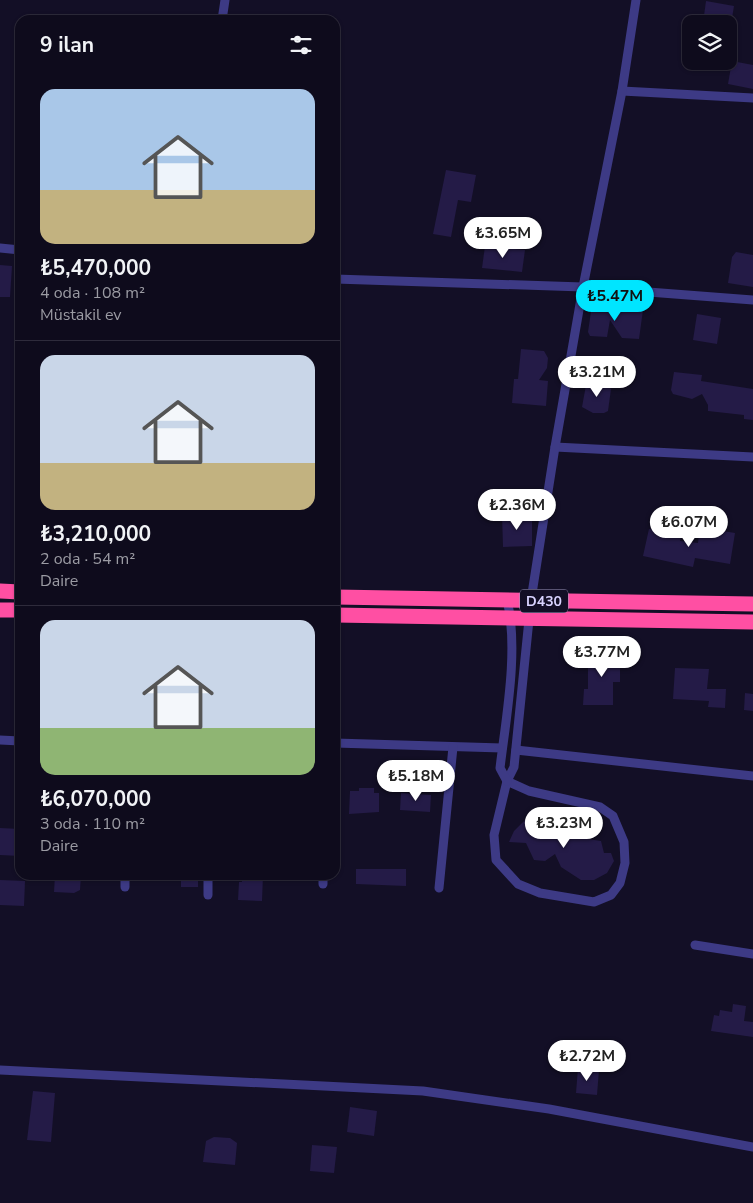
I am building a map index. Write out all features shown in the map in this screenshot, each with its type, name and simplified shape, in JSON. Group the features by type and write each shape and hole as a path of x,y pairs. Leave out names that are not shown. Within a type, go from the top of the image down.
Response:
{"highway":[{"path":"0,592 15,592"},
{"name":"D430","path":"340,597 753,604"},
{"path":"0,610 15,610"},
{"name":"D430","path":"340,615 753,622"}],"street":[{"path":"223,15 225,0"},
{"path":"507,600 511,618 511,655 500,768 507,781 529,791 600,808 614,816 624,842 625,863 620,883 611,895 594,902 540,893 518,884 496,860 494,835 507,781 514,767 531,618 531,600 555,447 583,287 622,91 636,0"},
{"path":"622,91 753,98"},
{"path":"0,248 15,250"},
{"path":"340,279 583,287 753,300"},
{"path":"555,447 753,457"},
{"path":"0,740 15,741"},
{"path":"340,743 502,748"},
{"path":"439,888 453,747"},
{"path":"516,750 753,776"},
{"path":"125,880 125,887"},
{"path":"208,880 208,894"},
{"path":"695,944 753,954"},
{"path":"0,1070 423,1091 549,1109 753,1147"}],"building":[{"path":"706,1 734,6 732,15 704,15"},
{"path":"737,62 753,65 753,89 728,84 730,70 737,70"},
{"path":"446,170 476,175 471,202 458,200 451,237 433,234"},
{"path":"485,246 525,250 522,272 482,268"},
{"path":"736,252 753,255 753,287 728,283 732,257"},
{"path":"0,265 12,266 10,297 0,297"},
{"path":"592,305 643,310 639,339 622,338 610,320 607,337 590,336 588,332"},
{"path":"697,314 721,318 717,344 693,340"},
{"path":"521,349 544,351 548,358 547,368 539,380 548,381 546,406 512,403 514,379 518,379"},
{"path":"674,372 702,375 701,381 753,389 753,420 744,419 744,415 708,411 708,405 702,394 692,399 673,394 671,390"},
{"path":"588,383 608,386 611,389 608,411 593,413 582,407"},
{"path":"502,515 532,515 532,546 503,547"},
{"path":"649,529 681,536 680,541 698,543 699,534 716,537 717,530 735,533 730,564 695,558 693,567 643,556"},
{"path":"588,653 620,653 620,682 613,682 613,705 583,705 584,689 588,689"},
{"path":"675,668 709,669 707,689 726,689 725,708 708,707 709,701 673,699"},
{"path":"745,693 753,694 753,711 744,710"},
{"path":"359,788 374,788 374,793 379,793 379,812 349,814 350,791 359,791"},
{"path":"401,793 431,795 430,812 400,810"},
{"path":"540,818 552,821 568,836 601,841 604,853 611,853 614,861 607,873 594,880 581,880 561,867 555,854 545,861 534,860 526,843 509,842 514,831 526,819"},
{"path":"0,828 15,829 15,856 0,855"},
{"path":"356,869 406,869 406,886 356,884"},
{"path":"0,880 25,881 24,906 0,905"},
{"path":"55,880 81,880 80,890 74,893 54,892"},
{"path":"181,880 198,880 198,887 181,887"},
{"path":"242,880 263,880 262,901 238,900 239,882 242,882"},
{"path":"733,1004 746,1006 744,1021 753,1022 753,1037 711,1031 714,1015 719,1016 720,1010 732,1012"},
{"path":"578,1068 599,1070 597,1095 576,1093"},
{"path":"33,1091 55,1093 51,1142 27,1140"},
{"path":"350,1107 377,1111 374,1136 347,1132"},
{"path":"214,1137 230,1138 237,1143 235,1165 203,1162 206,1141"},
{"path":"312,1145 337,1147 334,1173 310,1171"}]}
